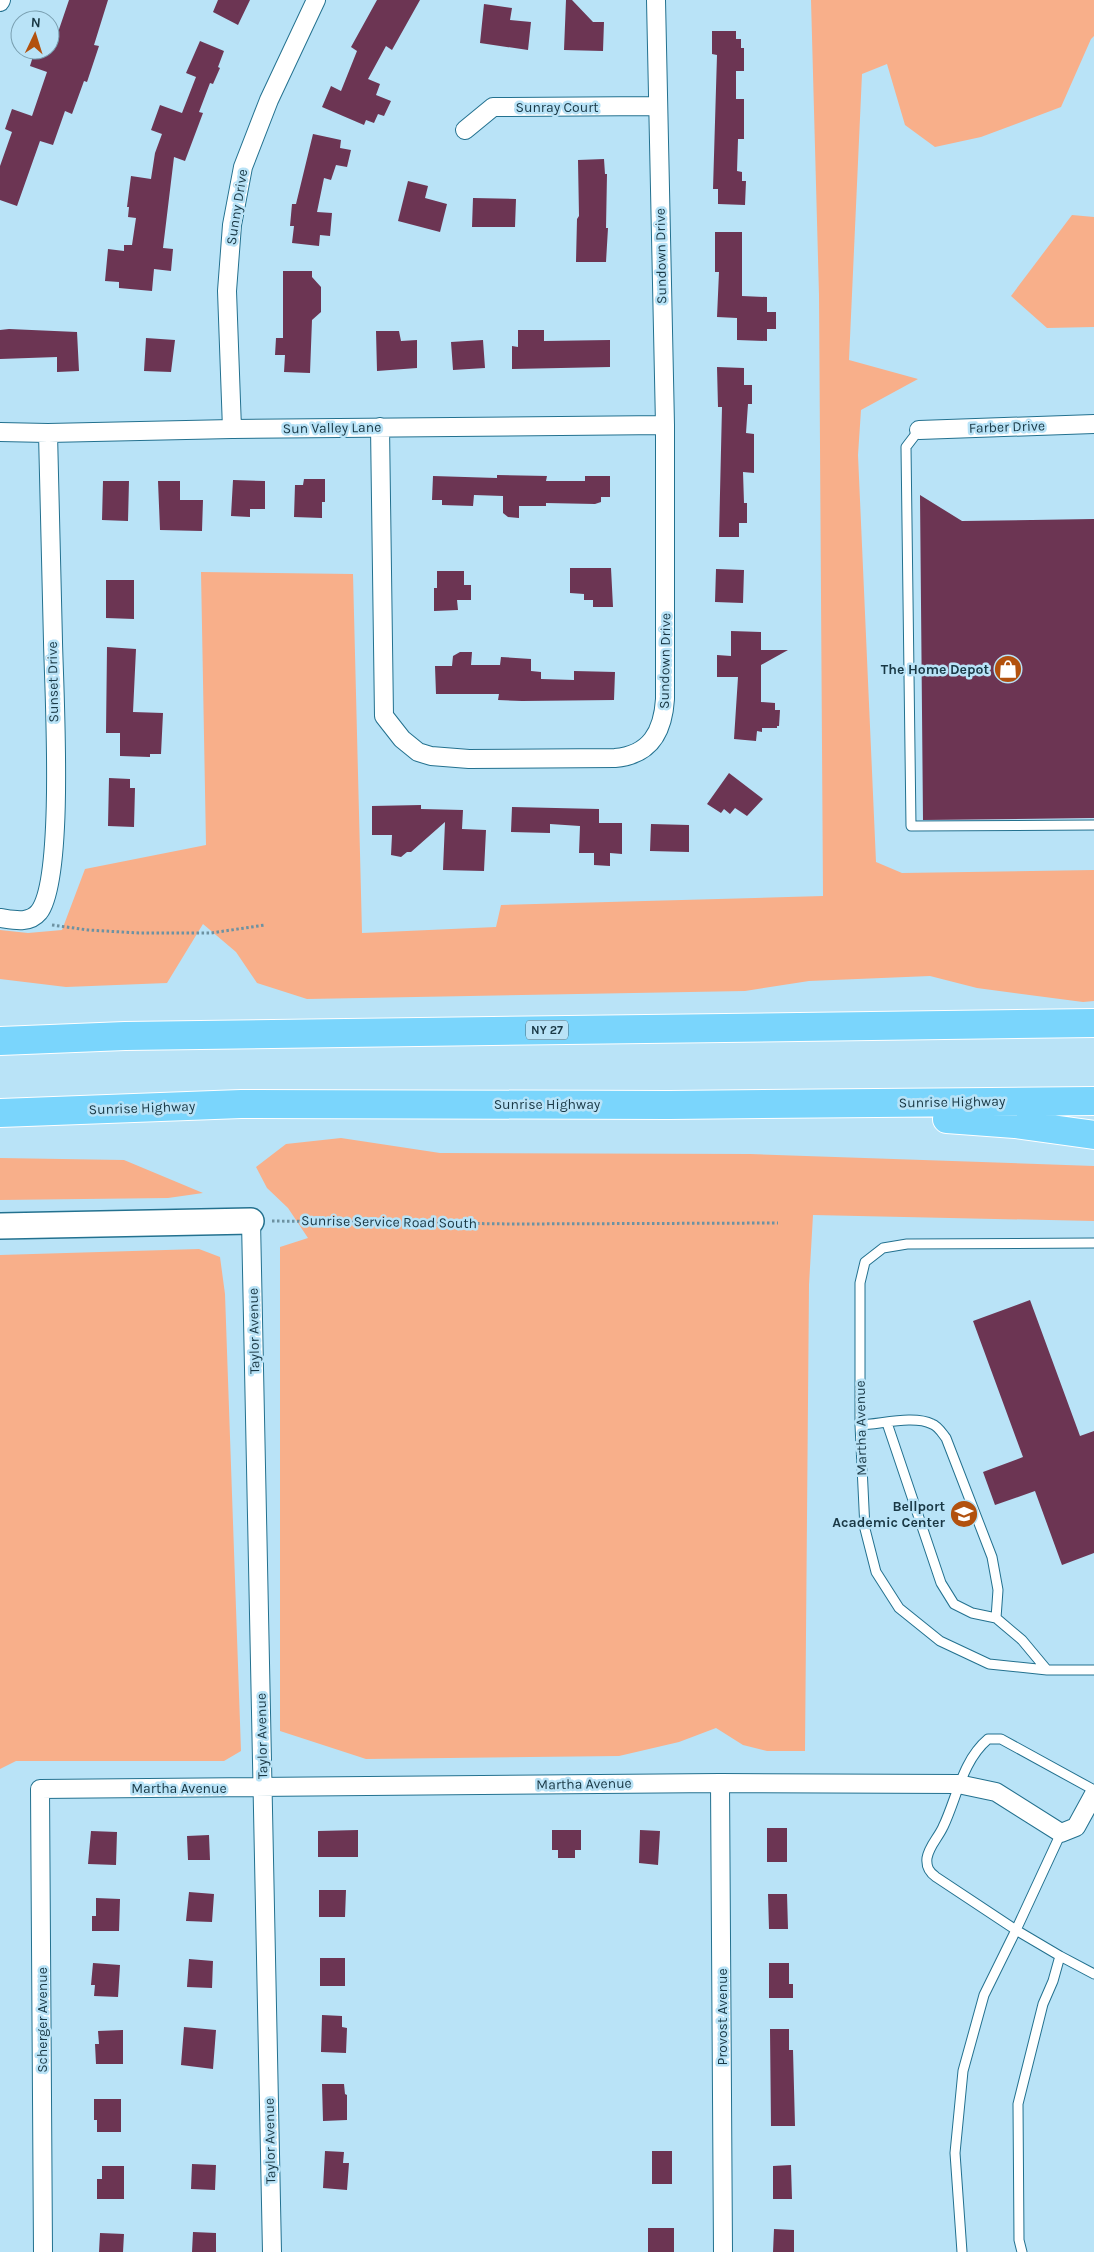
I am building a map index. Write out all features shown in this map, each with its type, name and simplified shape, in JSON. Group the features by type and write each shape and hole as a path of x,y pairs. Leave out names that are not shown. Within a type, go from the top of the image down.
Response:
{"highway":[{"name":"NY 27","path":"0,1041 136,1036 1094,1023"},
{"name":"Sunrise Highway","path":"0,1113 241,1104 669,1105 1094,1101"},
{"path":"669,1105 978,1120 1094,1135"}],"street":[{"name":"Sunny Drive","path":"232,429 227,291 232,224 241,176 269,100 316,0"},
{"name":"Sundown Drive","path":"380,428 384,716 402,739 418,752 445,759 628,757 640,752 650,744 662,724 665,699 665,425 656,0"},
{"name":"Sunray Court","path":"465,130 493,107 657,106"},
{"name":"Farber Drive","path":"919,430 1094,424"},
{"name":"Sun Valley Lane","path":"0,432 48,434 232,429 665,425"},
{"name":"Sunset Drive","path":"24,921 38,912 47,894 53,849 55,764 48,434"},
{"path":"0,918 24,921"},
{"path":"0,1226 251,1221"},
{"name":"Taylor Avenue","path":"251,1221 272,2252"},
{"name":"Martha Avenue","path":"40,1789 720,1782 958,1784 996,1792 1061,1833"},
{"name":"Provost Avenue","path":"720,1782 723,2252"},
{"name":"Scherger Avenue","path":"40,1789 44,2252"},
{"path":"1061,1833 1076,1827 1094,1792"}],"lane":[{"path":"919,430 906,447 910,826 1094,825"},
{"name":"Martha Avenue","path":"1094,1243 907,1244 883,1248 865,1262 860,1283 860,1425 865,1529 876,1572 899,1608 940,1641 989,1664 1047,1670 1094,1670"},
{"path":"860,1425 915,1418 934,1424 946,1438 992,1557 998,1590 996,1618"},
{"path":"887,1423 941,1583 954,1604 972,1613 996,1618 1022,1640 1047,1670"},
{"path":"1094,1792 1001,1739 988,1739 980,1747 958,1784 950,1811 927,1856 927,1865 930,1873 1016,1930 1094,1974"},
{"path":"962,2252 955,2153 963,2071 984,1995 1061,1833"},
{"path":"1022,2252 1019,2231 1018,2104 1044,2004 1053,1982 1060,1956"}],"path":[{"path":"24,921 88,930 140,932 211,933 265,925"},
{"name":"Sunrise Service Road South","path":"251,1221 503,1224 778,1223"}],"shaded area":[{"path":"811,0 1094,0 1094,36 1061,107 981,137 935,147 905,125 887,64 862,74 849,360 918,379 861,410 858,455 876,862 902,873 1094,870 1094,1001 1083,1002 977,988 930,976 809,981 745,991 307,999 257,983 236,952 203,924 167,983 66,987 0,979 0,930 28,933 62,930 85,869 206,845 201,572 353,574 362,933 496,927 501,905 823,896 819,295"},
{"path":"1072,215 1094,217 1094,327 1047,328 1011,296"},
{"path":"341,1138 440,1153 750,1154 1094,1166 1094,1221 813,1215 809,1285 805,1751 767,1751 743,1745 716,1728 679,1742 619,1756 366,1759 280,1731 280,1247 308,1238 288,1208 267,1188 256,1167 286,1144"},
{"path":"0,1158 124,1160 203,1193 168,1198 0,1200"},
{"path":"199,1249 220,1257 225,1294 241,1751 224,1761 16,1761 0,1769 0,1255"}],"building":[{"path":"69,0 108,0 94,45 99,46 87,82 84,81 72,114 65,111 53,145 40,141 17,206 0,200 0,166 12,132 5,129 12,109 32,116 47,72 30,66 32,60 60,60 60,26"},
{"path":"218,0 250,0 238,25 213,12"},
{"path":"377,0 420,0 392,50 386,46 368,79 380,84 376,95 391,101 384,116 378,114 374,123 366,120 364,125 322,107 331,86 341,91 357,51 351,47"},
{"path":"566,0 572,0 593,22 604,22 603,51 564,50"},
{"path":"484,4 512,8 510,20 531,22 528,50 480,43"},
{"path":"712,31 736,31 736,39 741,39 741,48 744,48 744,71 736,71 736,99 744,99 744,139 738,139 737,171 742,172 742,181 746,181 745,205 718,204 718,189 713,189 717,55 712,54"},
{"path":"200,41 224,51 218,67 220,68 213,84 210,83 199,112 203,113 185,161 174,157 163,248 173,249 171,271 154,269 152,291 119,288 119,282 105,281 108,249 124,251 124,245 132,245 136,218 128,217 129,207 127,207 131,176 151,179 155,153 162,134 151,130 160,105 182,113 196,77 186,73"},
{"path":"313,134 341,140 340,148 351,150 347,167 336,165 331,180 324,178 317,212 332,213 330,236 320,235 319,246 292,243 294,226 290,226 292,204 296,204"},
{"path":"604,159 605,174 607,174 606,228 608,228 606,262 576,262 577,219 579,216 578,160"},
{"path":"408,181 428,186 425,198 447,204 440,232 398,221"},
{"path":"473,198 516,199 515,227 472,227"},
{"path":"715,232 742,232 742,296 767,297 767,312 776,312 776,329 767,329 767,341 737,340 737,318 717,317 719,272 715,272"},
{"path":"283,271 312,271 312,277 321,287 321,312 312,320 310,373 284,372 285,355 275,355 276,338 283,338"},
{"path":"0,330 77,332 79,371 57,372 57,357 0,359"},
{"path":"518,330 544,330 544,341 610,340 610,367 512,369 512,346 518,347"},
{"path":"376,331 399,331 401,341 417,340 417,368 377,371"},
{"path":"146,338 175,340 171,372 144,371"},
{"path":"483,340 485,368 453,370 451,342"},
{"path":"717,367 744,368 744,385 752,385 752,404 748,404 746,433 754,434 754,473 743,472 744,503 747,503 747,523 739,523 739,537 719,537 722,407 718,407"},
{"path":"497,475 547,476 546,481 585,481 585,476 610,476 610,497 601,497 601,502 595,504 546,503 546,506 519,506 519,518 508,517 503,513 503,496 474,495 473,506 442,505 442,500 432,500 433,476 497,478"},
{"path":"304,479 325,479 325,502 322,502 322,518 294,517 295,485 303,485"},
{"path":"233,480 265,481 265,509 250,509 250,517 231,516"},
{"path":"103,481 129,481 128,521 102,520"},
{"path":"158,481 180,481 180,500 203,500 202,531 160,530"},
{"name":"The Home Depot","path":"920,495 962,521 1094,519 1094,818 923,820"},
{"path":"570,568 611,568 613,607 593,607 593,600 584,600 584,594 570,593"},
{"path":"716,569 744,570 743,603 715,602"},
{"path":"437,571 464,571 464,585 471,585 471,600 457,600 458,610 434,611 434,588 437,588"},
{"path":"106,580 134,580 134,619 106,618"},
{"path":"731,631 761,632 761,650 788,650 761,665 761,702 775,703 775,710 780,710 779,726 777,728 762,728 762,732 757,731 756,741 734,739 738,677 717,677 717,655 731,656"},
{"path":"107,647 136,649 133,712 163,713 161,754 150,754 150,757 120,756 120,733 106,733"},
{"path":"460,652 472,652 471,665 500,665 501,657 531,659 531,671 541,672 541,679 574,680 574,671 615,672 614,700 522,701 498,700 499,694 436,694 435,666 452,666 453,656"},
{"path":"729,773 763,799 747,816 735,808 730,814 724,809 721,813 707,804"},
{"path":"109,778 130,779 130,788 135,788 134,827 108,826"},
{"path":"421,805 421,809 463,810 462,829 486,830 484,871 443,870 445,822 411,852 407,852 401,857 391,855 392,835 372,835 372,806"},
{"path":"512,807 599,809 599,823 622,823 622,854 610,853 610,866 594,865 594,853 579,853 580,826 550,824 550,833 511,832"},
{"path":"651,824 689,825 689,852 650,851"},
{"path":"1030,1300 1080,1436 1094,1431 1094,1553 1062,1565 1035,1491 995,1505 983,1472 1023,1457 973,1321"},
{"path":"767,1828 787,1828 787,1862 767,1862"},
{"path":"358,1830 358,1857 318,1857 318,1831"},
{"path":"552,1830 581,1830 581,1850 575,1850 575,1858 558,1858 558,1850 552,1850"},
{"path":"640,1830 660,1831 658,1865 639,1863"},
{"path":"91,1831 117,1832 116,1865 88,1864"},
{"path":"209,1835 210,1860 188,1860 187,1836"},
{"path":"319,1890 346,1890 345,1917 319,1917"},
{"path":"189,1892 214,1894 212,1922 186,1921"},
{"path":"768,1894 787,1894 788,1929 769,1929"},
{"path":"96,1898 120,1899 119,1931 92,1931 92,1916 96,1916"},
{"path":"320,1958 345,1958 345,1986 320,1986"},
{"path":"189,1959 213,1961 212,1988 187,1987"},
{"path":"93,1963 120,1965 118,1997 94,1996 95,1985 91,1985"},
{"path":"769,1963 789,1963 789,1984 793,1984 793,1998 769,1998"},
{"path":"322,2015 342,2016 342,2027 347,2028 346,2053 321,2052"},
{"path":"184,2027 216,2030 213,2069 181,2065"},
{"path":"770,2029 789,2029 789,2050 793,2050 795,2126 771,2126"},
{"path":"123,2030 123,2064 96,2064 95,2044 99,2044 98,2031"},
{"path":"322,2084 344,2084 345,2094 347,2095 347,2120 323,2121"},
{"path":"94,2099 121,2099 121,2132 97,2132 97,2120 94,2120"},
{"path":"325,2151 344,2152 343,2163 349,2163 347,2190 323,2188"},
{"path":"652,2151 672,2151 672,2184 652,2184"},
{"path":"192,2164 216,2165 215,2190 191,2189"},
{"path":"791,2165 792,2199 773,2199 773,2166"},
{"path":"102,2166 124,2166 124,2199 97,2199 97,2179 102,2179"},
{"path":"648,2228 674,2228 674,2252 648,2252"},
{"path":"774,2229 794,2230 794,2252 773,2252"},
{"path":"193,2232 216,2233 216,2252 192,2252"},
{"path":"100,2233 124,2234 123,2252 99,2252"}],"place":[{"name":"The Home Depot","path":"1008,669"},
{"name":"Bellport Academic Center","path":"964,1514"}]}
